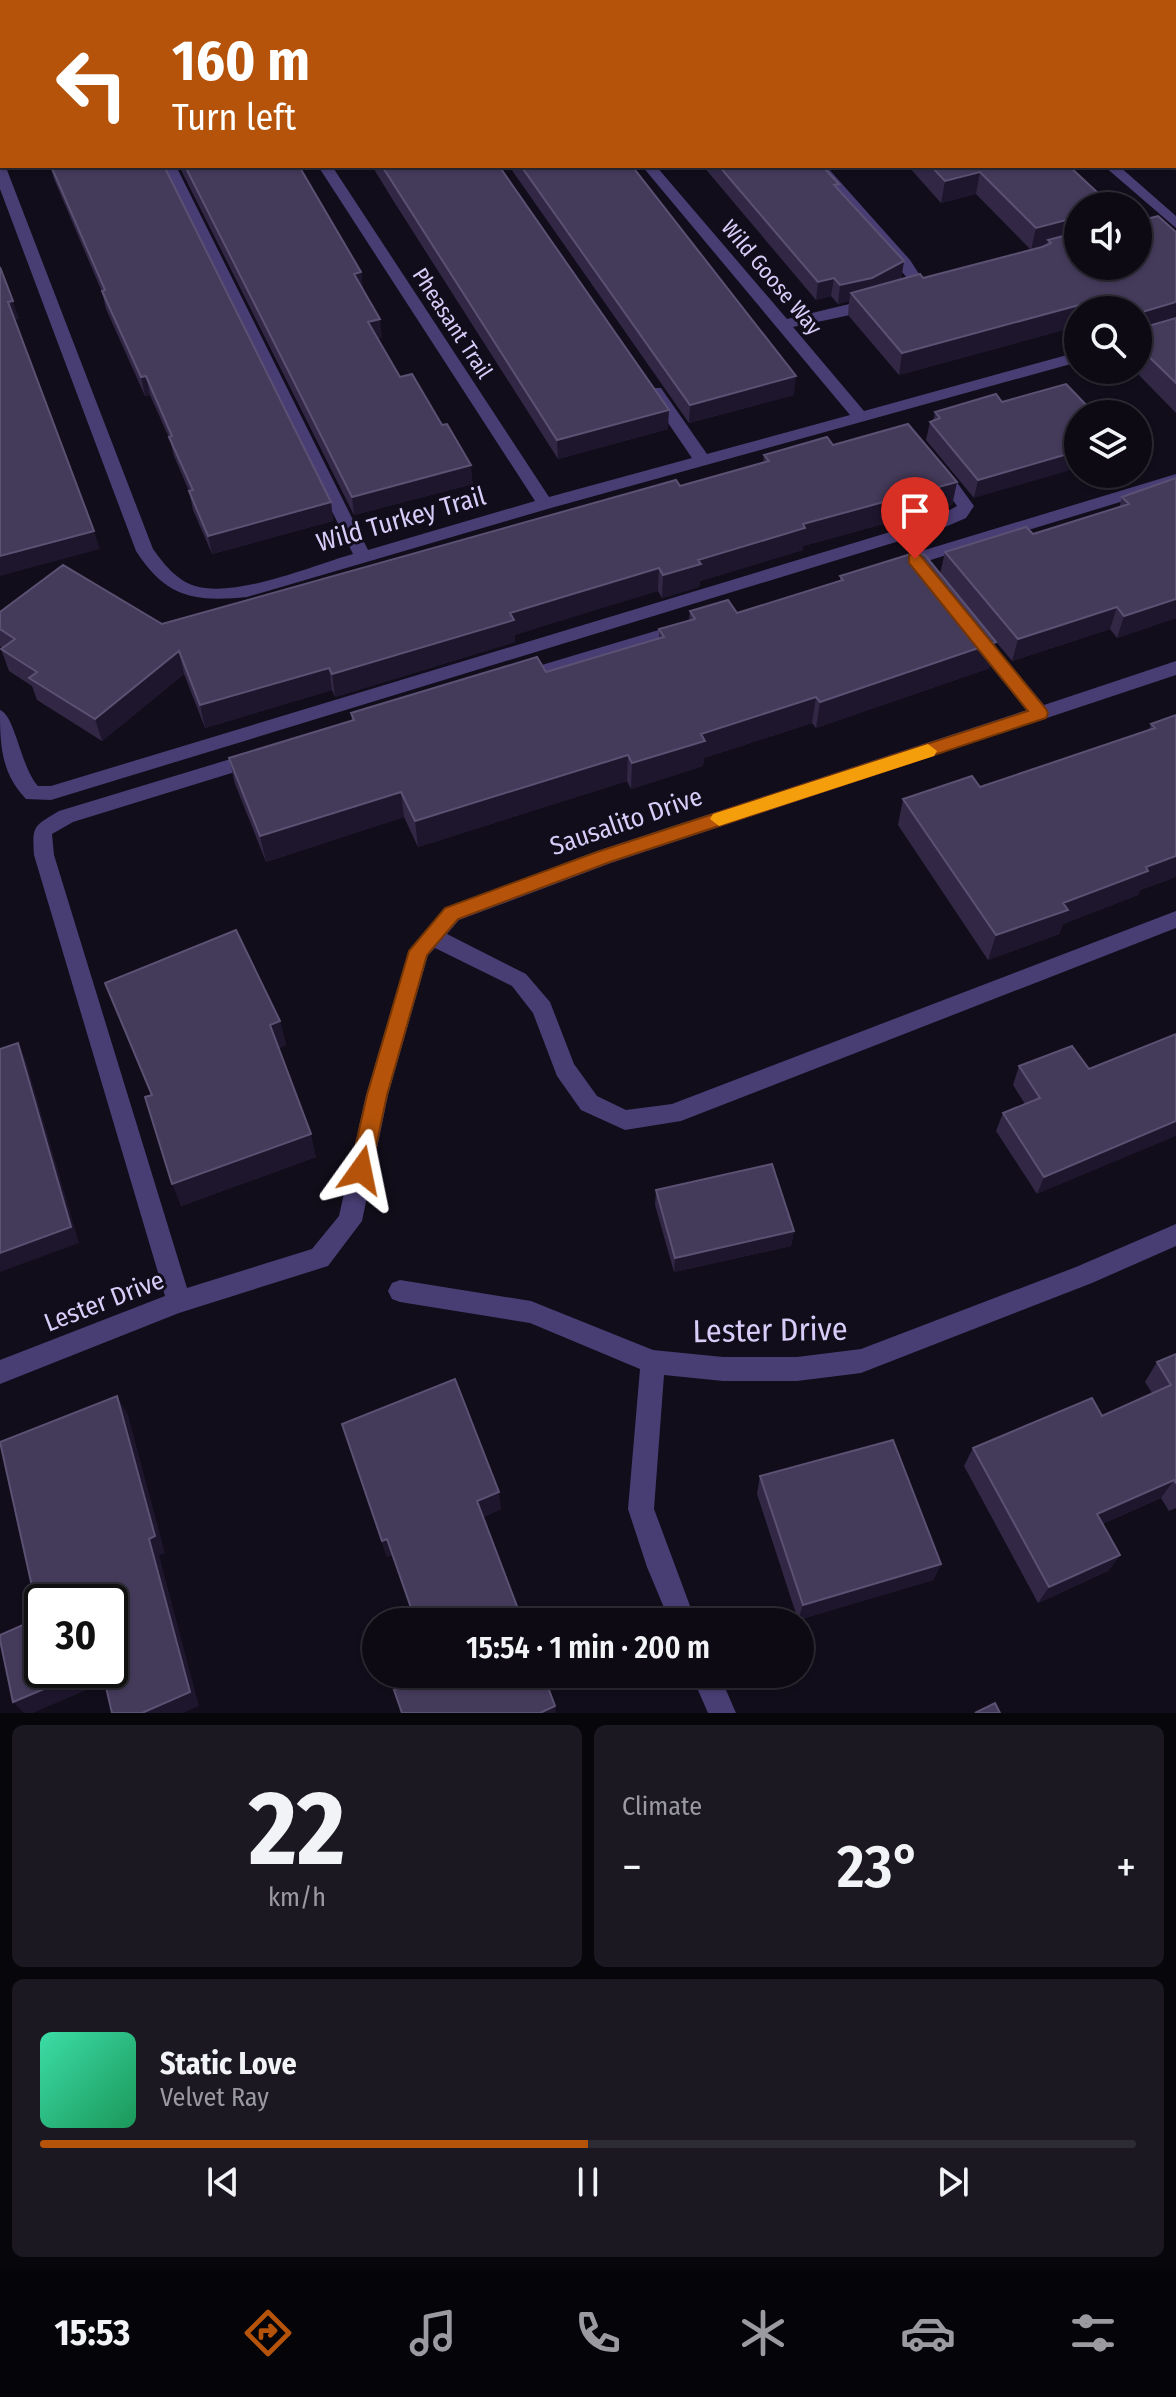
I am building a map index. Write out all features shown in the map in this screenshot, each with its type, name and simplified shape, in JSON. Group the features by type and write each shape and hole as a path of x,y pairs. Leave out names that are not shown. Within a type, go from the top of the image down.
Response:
{"street":[{"path":"170,168 363,557"},
{"name":"Pheasant Trail","path":"326,168 545,504"},
{"name":"Wild Goose Way","path":"651,168 861,417"},
{"path":"820,168 914,273 916,280 907,290"},
{"path":"1113,168 1169,223"},
{"name":"Wild Turkey Trail","path":"0,170 145,551 164,579 193,593 213,595 247,591 545,504 861,417 891,416 1064,361"},
{"path":"783,325 935,282"},
{"path":"644,375 703,461"},
{"path":"0,717 19,779 33,794 51,793 924,528 960,514 966,506 962,497 924,454"},
{"path":"884,568 919,565 1176,479"},
{"path":"963,618 1040,713"},
{"path":"506,683 702,623"},
{"name":"Sausalito Drive","path":"320,1258 350,1221 377,1095 419,951 452,914 604,857 1176,668"},
{"path":"179,1302 44,855 42,831 66,816 278,751"},
{"path":"431,936 519,980 542,1008 565,1069 589,1103 625,1120 673,1114 1176,919"},
{"name":"Lester Drive","path":"400,1291 531,1312 653,1362 723,1369 797,1369 861,1361 1176,1235"},
{"name":"Lester Drive","path":"0,1372 179,1302 320,1258"},
{"path":"653,1362 641,1509 677,1608"},
{"path":"711,1688 722,1713"}],"building":[{"path":"52,168 165,168 331,502 208,536 189,491 193,490 169,437 172,436 146,376 141,377 102,291 105,290"},
{"path":"186,168 300,168 361,272 354,274 380,319 368,322 400,377 412,374 442,425 447,424 471,465 352,497"},
{"path":"383,168 500,168 669,410 557,440"},
{"path":"522,168 634,168 796,376 690,405"},
{"path":"721,168 824,168 839,184 834,185 904,261 872,278 840,285 834,278 818,282"},
{"path":"933,168 1071,168 1097,192 1064,192 1064,221 1036,228 980,172 945,181"},
{"path":"1158,216 1176,232 1176,302 1152,309 1152,296 1064,296 1064,309 902,353 851,293 1042,247 1051,243 1048,240 1064,236 1064,280 1152,280 1152,218"},
{"path":"0,267 13,301 8,302 94,531 0,556"},
{"path":"1176,318 1176,383 1152,360 1152,325"},
{"path":"1066,384 1081,400 1064,400 1064,455 978,480 930,422 940,418 935,412 996,394 1002,402"},
{"path":"908,424 957,482 803,524 805,528 698,560 701,564 663,575 659,568 510,613 514,620 332,674 329,668 200,705 179,651 95,719 29,678 37,672 1,649 15,639 0,629 0,612 63,565 162,624 676,480 680,486 769,461 764,455 827,437 833,445"},
{"path":"1176,478 1176,599 1124,616 1117,607 1018,639 945,552 1026,527 1033,534 1129,504 1122,497"},
{"path":"911,554 914,557 924,554 996,642 820,702 816,697 701,734 705,741 632,763 628,755 415,821 401,792 260,836 229,758 354,720 351,713 537,657 546,672 664,637 659,629 695,619 690,611 728,600 737,613 843,580 840,576"},
{"path":"1176,715 1176,856 1146,867 1148,871 1063,903 1068,910 996,935 903,799 972,776 980,787 1155,728 1151,724"},
{"path":"236,930 280,1021 270,1025 311,1134 172,1184 145,1097 152,1095 105,983"},
{"path":"1176,1034 1176,1121 1044,1177 1003,1113 1040,1098 1019,1066 1072,1046 1089,1069"},
{"path":"18,1043 71,1227 0,1253 0,1049"},
{"path":"772,1164 794,1231 675,1258 656,1190"},
{"path":"1176,1354 1176,1483 1174,1480 1097,1514 1120,1555 1049,1587 973,1448 1092,1398 1102,1416 1171,1385 1157,1362"},
{"path":"455,1379 499,1492 477,1501 518,1608 411,1608 387,1539 382,1541 342,1424"},
{"path":"117,1396 155,1536 149,1539 190,1692 142,1713 112,1713 106,1688 128,1688 128,1584 31,1584 0,1442"},
{"path":"893,1440 941,1564 803,1605 760,1476"},
{"path":"24,1625 24,1688 46,1688 13,1702 0,1635"},
{"path":"548,1688 555,1706 540,1713 402,1713 394,1690"},
{"path":"995,1703 1000,1713 975,1713"}],"slow traffic":[{"path":"719,819 928,751"}],"route":[{"path":"361,1170 377,1095 419,951 452,914 604,857 1040,713 915,559"}]}
